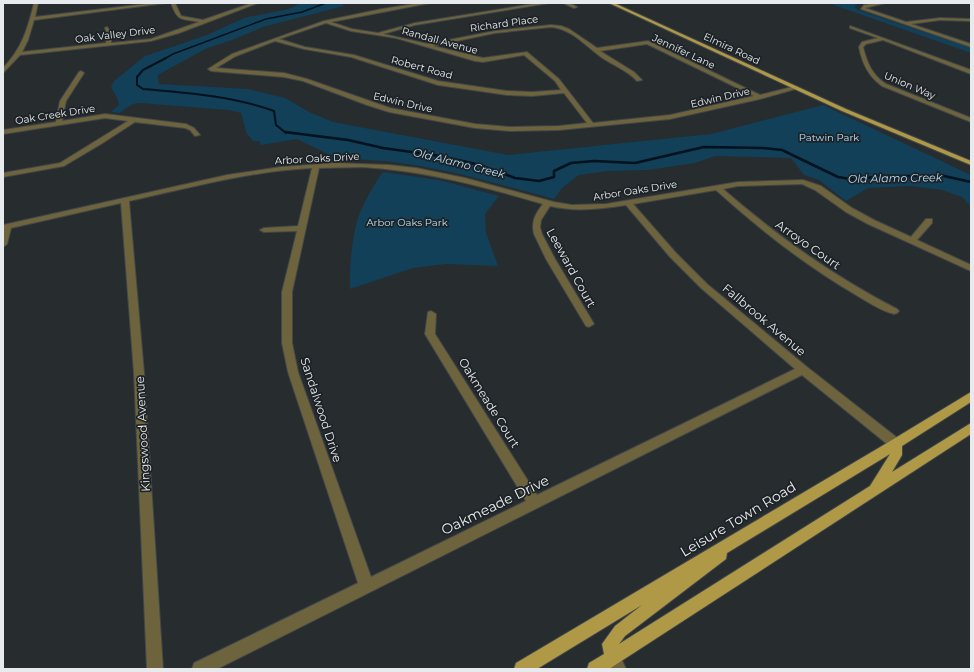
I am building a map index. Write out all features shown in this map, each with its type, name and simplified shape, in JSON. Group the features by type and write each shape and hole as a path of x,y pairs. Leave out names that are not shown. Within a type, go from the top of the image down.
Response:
{"main road":[{"name":"Elmira Road","path":"611,3 844,110 971,163"},
{"name":"Elmira Road","path":"844,110 854,117 971,171"},
{"name":"Leisure Town Road","path":"522,669 754,528 896,444 971,396"},
{"path":"595,669 615,664 874,489 971,428"},
{"path":"874,489 896,455 896,444"},
{"path":"615,664 610,644 620,631 754,528"}],"street":[{"path":"3,71 19,54 26,42 36,3 40,3"},
{"path":"32,19 164,3"},
{"path":"174,3 177,14 202,22"},
{"name":"Oak Valley Drive","path":"19,54 108,45 164,36 256,3"},
{"name":"Edwin Drive","path":"428,3 382,10 326,22 234,55 223,60 211,69 284,75 305,80 389,110 475,126 534,129 591,125 692,113 796,88"},
{"path":"379,34 415,24 547,3"},
{"path":"565,3 575,8"},
{"path":"883,3 865,6 863,8 970,45"},
{"path":"373,4 382,10"},
{"path":"906,24 940,19 971,20"},
{"name":"Randall Avenue","path":"326,22 351,30 379,34 465,57 483,60 525,53 557,80 591,125"},
{"name":"Richard Place","path":"428,46 441,42 513,29 553,26 561,27 582,38 596,50 634,74 639,80"},
{"path":"852,27 971,72"},
{"path":"107,28 110,32 108,45"},
{"name":"Union Way","path":"882,39 864,43 861,47 869,71 874,78 884,85 971,120"},
{"name":"Robert Road","path":"276,40 304,48 352,56 438,83 507,93 532,94 565,91"},
{"name":"Jennifer Lane","path":"596,50 648,42 760,97"},
{"path":"59,122 63,101 81,74"},
{"name":"Oak Creek Drive","path":"3,132 104,116 186,126 192,129 197,135"},
{"path":"3,175 62,165 99,143 124,124 133,120"},
{"name":"Arbor Oaks Drive","path":"5,226 254,172 316,166 389,166 420,170 548,203 566,207 588,208 717,187 773,182 807,183 818,188 844,207 871,222 971,268"},
{"name":"Sandalwood Drive","path":"316,166 287,292 287,343 293,372 367,587"},
{"name":"Arroyo Court","path":"717,187 772,236 818,269 872,301 894,311"},
{"name":"Kingswood Avenue","path":"125,200 139,373 155,669"},
{"name":"Fallbrook Avenue","path":"627,202 673,255 704,286 803,370 896,444"},
{"name":"Leeward Court","path":"548,203 536,220 536,229 544,247 589,324"},
{"path":"912,241 929,221"},
{"path":"3,244 5,226"},
{"path":"264,230 301,228"},
{"name":"Oakmeade Court","path":"431,314 430,334 535,503"},
{"name":"Oakmeade Drive","path":"200,669 803,370"}],"green space":[{"name":"Patwin Park","path":"301,3 341,3 344,6 263,27 205,49 158,75 159,84 248,89 285,98 309,112 333,122 508,155 711,134 823,105 971,175 971,207 962,197 942,190 911,186 868,188 846,201 819,180 804,175 791,158 715,156 695,163 648,170 607,171 579,175 562,188 554,199 485,180 415,165 363,160 325,161 328,154 297,139 261,145 259,141 253,141 247,134 241,113 229,110 140,103 133,104 119,113 111,112 119,105 111,87 114,81 145,56 207,35 244,18 289,9"},
{"path":"828,3 851,3 858,5 854,7 858,10 971,48 971,53"},
{"name":"Arbor Oaks Park","path":"383,172 439,180 499,196 485,214 486,233 498,266 446,264 413,268 350,289 351,254 358,218 369,194"}],"waterway":[{"name":"Old Alamo Creek","path":"164,59 173,54 266,19 302,12 326,3"},
{"name":"Old Alamo Creek","path":"166,58 143,70 137,77 137,85 143,89 193,94 242,102 274,111 276,125 286,133"},
{"name":"Old Alamo Creek","path":"285,132 348,140 383,148 440,156 480,165 515,178 539,181 554,177 554,171 571,163 594,161 635,163 704,147 763,148 782,150 838,177 856,180 879,176 944,176 971,182"}]}
